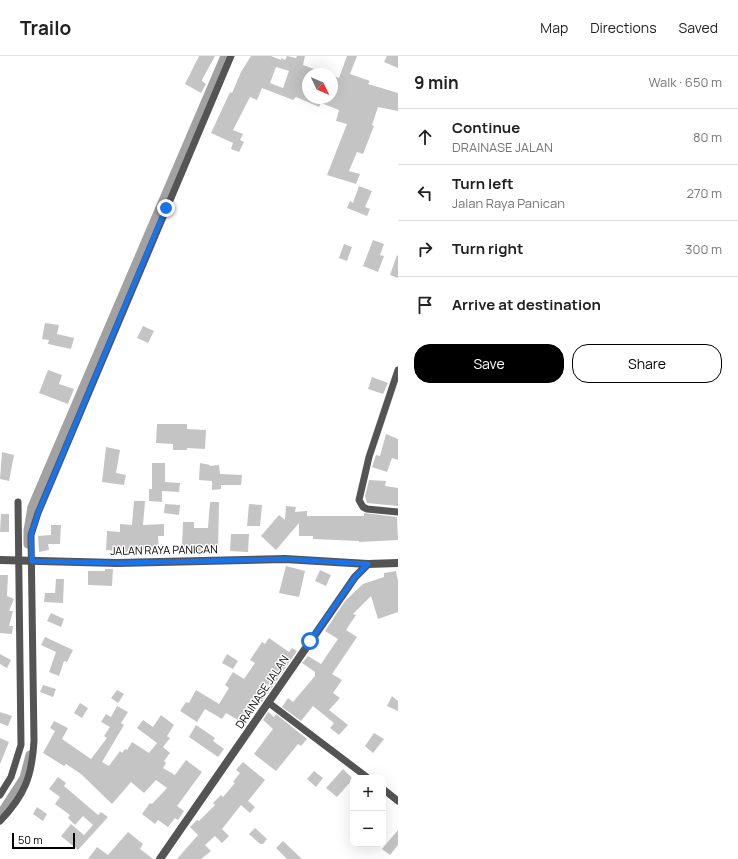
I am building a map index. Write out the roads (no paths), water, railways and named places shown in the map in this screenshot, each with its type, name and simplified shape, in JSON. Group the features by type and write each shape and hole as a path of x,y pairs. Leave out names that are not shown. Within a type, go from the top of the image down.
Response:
{"street":[{"path":"0,821 26,787 33,764 34,741 31,535 38,513 231,56"},
{"path":"398,370 369,457 359,500 363,507 367,509 398,512"},
{"path":"0,795 11,777 21,745 18,502"},
{"name":"JALAN RAYA PANICAN","path":"0,560 117,563 285,559 368,564"},
{"path":"368,564 398,563"},
{"name":"DRAINASE JALAN","path":"160,859 355,577 368,564"},
{"path":"269,703 364,775"},
{"path":"386,791 398,801"}],"waterway":[{"path":"28,544 28,531 32,507 225,56"},
{"path":"0,815 24,778 30,755"}]}
